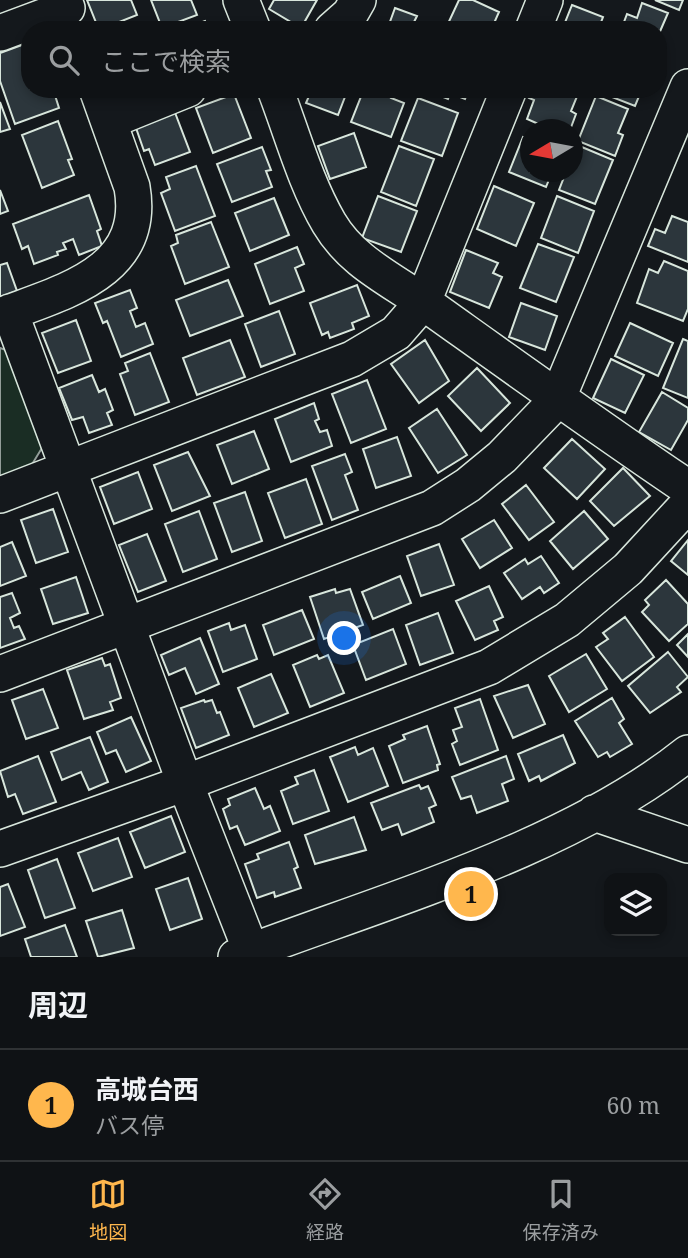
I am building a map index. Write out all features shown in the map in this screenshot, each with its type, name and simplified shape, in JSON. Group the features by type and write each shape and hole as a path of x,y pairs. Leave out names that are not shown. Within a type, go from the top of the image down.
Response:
{"street":[{"path":"241,0 249,21"},
{"path":"342,21 358,0"},
{"path":"537,21 545,0"},
{"path":"39,21 69,12"},
{"path":"0,33 21,27"},
{"path":"0,674 432,508 468,485 502,457 557,400 688,86"},
{"path":"140,98 103,105 134,202 130,230 120,250 107,268 92,279 5,314 71,469 185,783 243,954 447,878 534,842 594,813 688,753"},
{"path":"279,98 329,223 347,248 370,269 423,302 557,400 688,488"},
{"path":"0,495 352,359 396,333 423,302 505,98"},
{"path":"0,849 185,783 489,667 567,620 628,569 688,504"},
{"path":"594,813 688,845"}],"green space":[{"path":"0,348 6,350 42,448 31,466 0,477"}],"building":[{"path":"87,0 131,0 137,15 122,21 95,21"},
{"path":"151,0 191,0 197,15 181,21 159,21"},
{"path":"274,0 317,0 305,21 289,21 269,9"},
{"path":"459,0 473,0 499,12 495,21 449,21"},
{"path":"655,0 683,0 679,10"},
{"path":"642,3 668,13 665,21 624,21 627,14 637,18"},
{"path":"572,5 603,17 601,21 566,21"},
{"path":"395,8 417,16 414,21 390,21"},
{"path":"21,45 21,98 56,98 59,108 15,124 0,81 0,53"},
{"path":"223,98 236,98 251,138 213,153 196,108"},
{"path":"308,98 345,98 338,115 306,103"},
{"path":"360,98 391,98 404,103 391,137 351,122"},
{"path":"418,98 458,113 442,156 401,141"},
{"path":"529,98 576,98 571,111 576,114 574,119 527,119 534,100"},
{"path":"595,98 628,109 618,133 623,135 615,156 583,143 583,129"},
{"path":"614,98 638,98 635,106"},
{"path":"0,102 10,129 0,132"},
{"path":"174,110 190,152 155,165 149,149 144,151 135,125"},
{"path":"58,121 72,159 68,160 74,175 42,188 22,135"},
{"path":"354,133 366,167 330,179 318,146"},
{"path":"520,144 520,176 509,172"},
{"path":"399,146 434,159 416,206 381,192"},
{"path":"262,147 271,170 266,171 272,187 232,202 217,164"},
{"path":"583,148 613,160 595,204 559,190 562,182 583,182"},
{"path":"196,166 215,216 175,231 161,193 170,189 166,177"},
{"path":"534,182 548,182 546,187"},
{"path":"494,186 534,203 516,246 477,229"},
{"path":"0,190 8,211 0,214"},
{"path":"89,195 101,229 97,231 102,246 79,255 73,239 63,243 66,249 57,252 58,255 34,264 28,246 22,249 13,224"},
{"path":"378,196 417,211 401,252 362,238"},
{"path":"557,196 594,211 578,253 541,238"},
{"path":"274,198 289,235 250,251 235,213"},
{"path":"672,216 688,222 688,262 648,246 655,229 665,233"},
{"path":"211,222 229,267 185,284 171,246 178,243 176,235"},
{"path":"538,244 574,257 556,302 520,288"},
{"path":"297,247 304,264 295,268 304,291 270,304 255,264"},
{"path":"466,250 498,263 493,273 502,277 489,308 450,292"},
{"path":"664,261 688,271 688,309 683,321 637,303 649,269 658,273"},
{"path":"7,263 17,291 0,297 0,265"},
{"path":"228,280 243,316 190,336 176,300"},
{"path":"357,285 369,316 352,323 354,329 330,338 328,332 322,335 310,303"},
{"path":"130,290 137,308 130,311 136,327 145,323 153,344 121,357 107,321 103,323 95,303"},
{"path":"521,303 557,316 545,350 509,337"},
{"path":"279,311 295,354 261,367 245,324"},
{"path":"76,320 91,361 58,373 42,333"},
{"path":"630,323 673,343 658,376 615,356"},
{"path":"683,339 688,341 688,398 663,388"},
{"path":"230,340 245,377 197,395 183,358"},
{"path":"425,340 449,381 419,403 391,364"},
{"path":"150,353 169,402 135,415 120,374 128,371 125,363"},
{"path":"611,359 644,375 625,413 593,398"},
{"path":"477,368 510,403 481,431 448,396"},
{"path":"92,375 99,392 105,389 113,410 107,413 112,425 89,433 83,417 72,420 59,388"},
{"path":"367,380 386,429 351,443 332,394"},
{"path":"662,392 688,408 688,420 671,450 639,432"},
{"path":"314,403 319,419 315,421 320,432 327,430 332,446 291,462 275,419"},
{"path":"437,409 467,455 438,473 409,428"},
{"path":"254,431 269,469 232,484 217,445"},
{"path":"397,437 411,476 376,488 363,449"},
{"path":"572,439 605,469 577,499 544,468"},
{"path":"188,452 210,496 172,511 154,465"},
{"path":"345,454 352,472 345,475 358,510 332,520 312,466"},
{"path":"623,468 650,496 614,526 590,501"},
{"path":"138,472 152,509 114,524 100,487"},
{"path":"306,479 322,524 285,538 268,493"},
{"path":"526,485 554,522 529,540 502,504"},
{"path":"245,492 262,541 232,552 214,503"},
{"path":"53,509 68,552 36,563 21,520"},
{"path":"199,511 217,559 183,572 165,524"},
{"path":"584,511 608,539 573,569 550,541"},
{"path":"494,520 512,548 480,568 462,539"},
{"path":"147,534 166,581 138,592 119,545"},
{"path":"688,540 688,575 671,561"},
{"path":"12,542 26,576 0,586 0,547"},
{"path":"439,544 454,585 421,596 407,556"},
{"path":"541,556 559,583 544,593 540,587 522,599 504,573 525,559 528,564"},
{"path":"400,576 411,603 373,619 362,592"},
{"path":"76,577 88,613 53,624 41,589"},
{"path":"666,580 688,604 688,624 669,641 642,612 649,605 645,600"},
{"path":"489,586 503,617 494,621 498,630 475,640 456,601"},
{"path":"335,589 336,593 350,589 363,625 324,639 310,597"},
{"path":"12,593 20,613 10,618 14,628 19,626 25,639 0,648 0,597"},
{"path":"302,610 314,639 274,655 263,625"},
{"path":"438,613 453,653 420,665 406,625"},
{"path":"625,617 654,657 622,681 596,647 608,639 603,633"},
{"path":"229,623 231,630 245,625 257,659 223,672 208,631"},
{"path":"393,629 406,664 366,680 353,645"},
{"path":"688,634 688,657 677,645"},
{"path":"200,638 219,684 196,694 185,668 169,675 161,655"},
{"path":"668,652 688,677 677,687 681,692 650,713 628,686"},
{"path":"586,654 607,689 569,712 549,676"},
{"path":"317,655 319,659 328,655 344,693 310,707 293,665"},
{"path":"102,658 105,666 110,664 121,698 110,702 113,710 84,719 67,670"},
{"path":"271,674 288,713 254,727 238,688"},
{"path":"528,685 545,724 513,738 494,696"},
{"path":"43,689 58,728 26,739 12,700"},
{"path":"612,698 624,719 619,723 632,744 610,757 607,752 598,757 575,721"},
{"path":"480,699 498,750 460,765 452,744 457,741 453,730 462,727 455,708"},
{"path":"212,700 229,735 196,748 181,708"},
{"path":"131,717 151,761 126,772 116,750 106,754 97,732"},
{"path":"427,726 440,764 437,765 438,770 403,783 389,746 405,739 403,735"},
{"path":"563,735 575,763 541,781 539,776 529,781 518,754"},
{"path":"90,737 108,782 89,790 81,772 62,780 51,752"},
{"path":"355,747 358,755 373,748 388,786 348,802 330,757"},
{"path":"38,756 56,802 23,814 15,794 8,797 0,771"},
{"path":"506,756 514,779 502,784 508,801 477,813 471,796 461,799 452,777"},
{"path":"314,770 329,811 293,824 281,791 298,784 295,777"},
{"path":"419,785 421,789 428,786 436,805 429,808 434,822 402,835 398,824 382,830 371,803"},
{"path":"255,788 264,809 270,806 280,831 245,845 237,826 230,829 223,809 230,805 228,799"},
{"path":"171,816 185,852 145,868 130,832"},
{"path":"354,817 366,850 315,864 305,835"},
{"path":"118,838 132,877 93,891 78,853"},
{"path":"289,842 298,867 294,869 301,888 275,897 274,892 257,898 245,864 259,859 257,854"},
{"path":"57,859 75,908 45,918 28,870"},
{"path":"188,878 202,919 170,930 156,889"},
{"path":"8,884 25,927 0,936 0,887"},
{"path":"122,910 134,948 98,957 86,921"},
{"path":"65,925 77,957 31,957 25,939"}],"place":[{"name":"高城台西","path":"471,894"}]}
